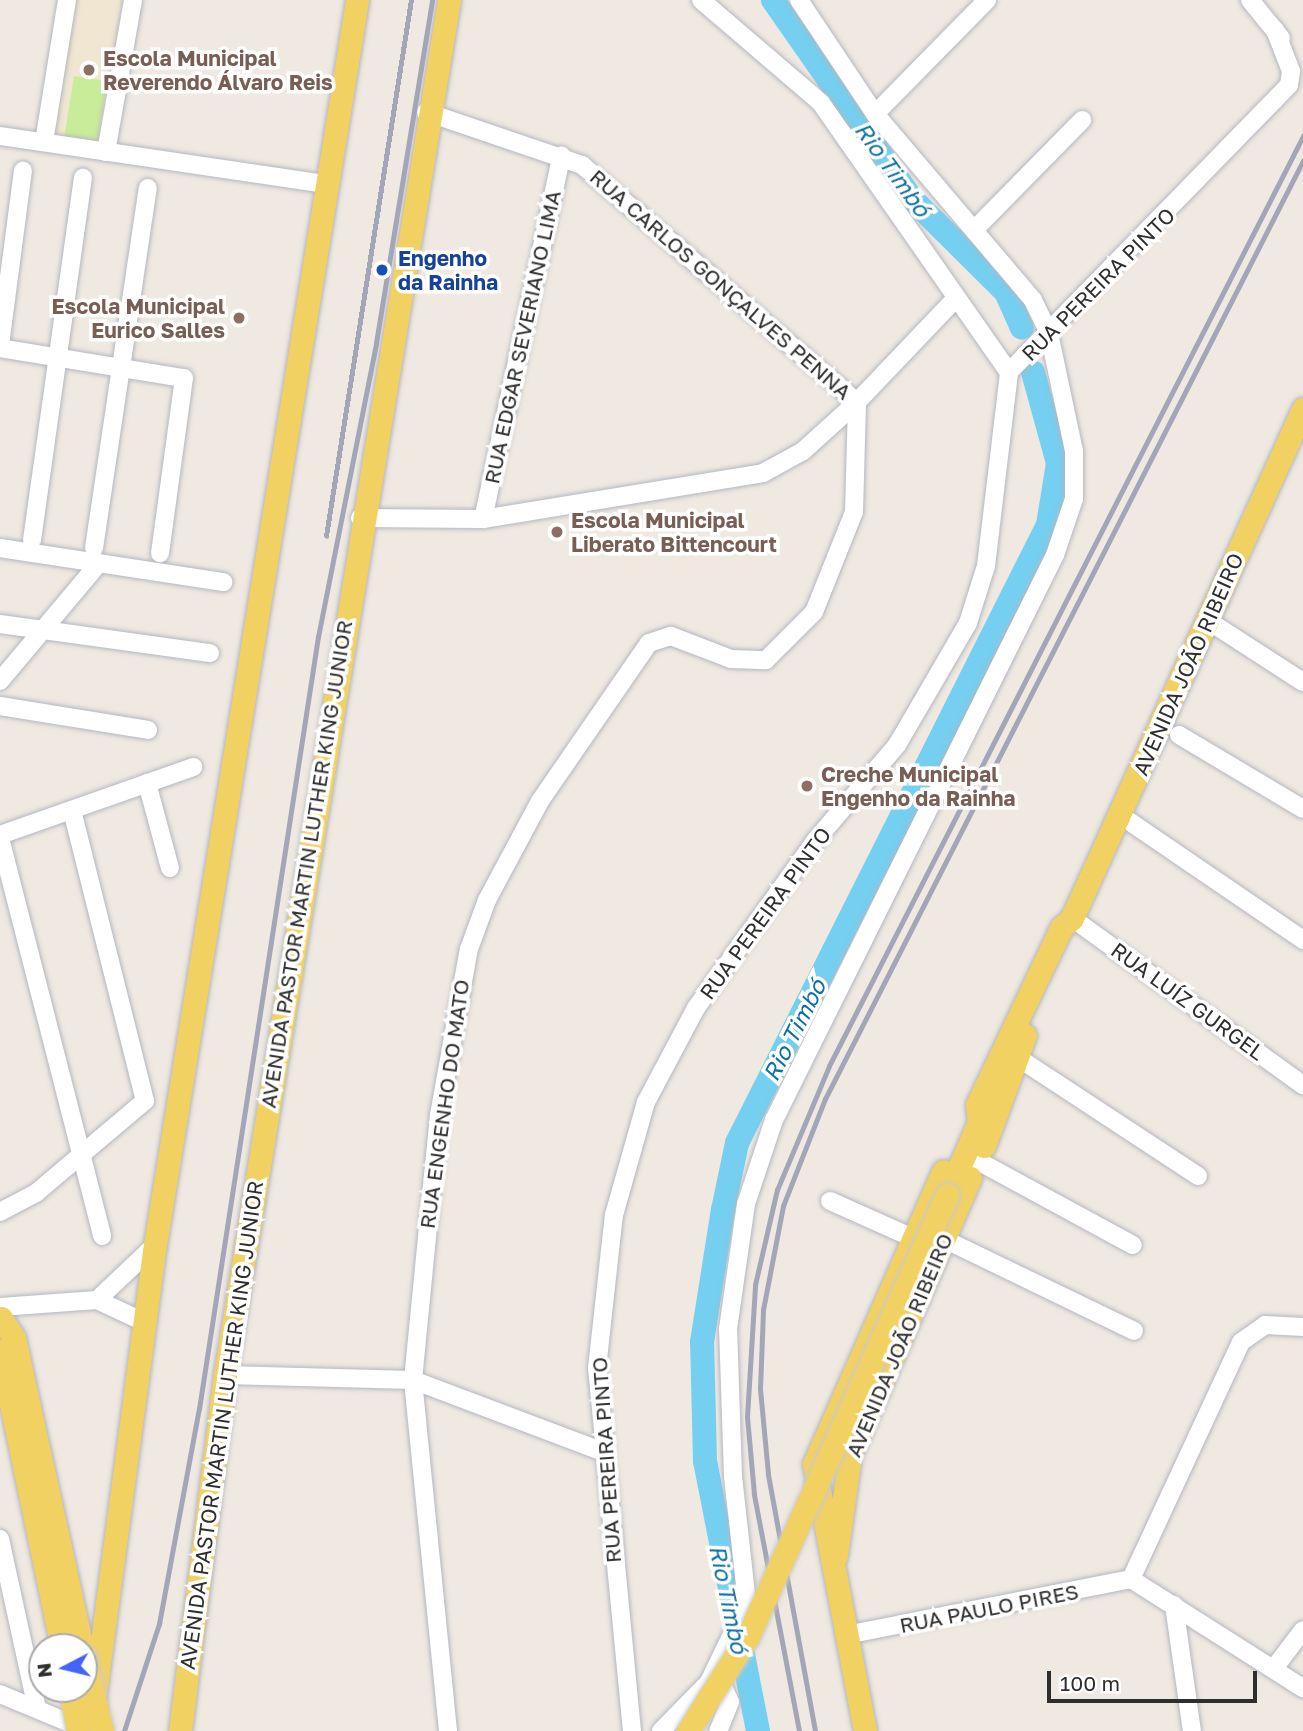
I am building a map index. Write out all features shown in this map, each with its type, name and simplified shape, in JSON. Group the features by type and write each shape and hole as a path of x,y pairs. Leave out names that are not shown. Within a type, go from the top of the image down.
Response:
{"main road":[{"path":"90,1731 155,1245 356,0"},
{"name":"AVENIDA PASTOR MARTIN LUTHER KING JUNIOR","path":"180,1731 225,1375 426,112 449,0"},
{"name":"AVENIDA JOÃO RIBEIRO","path":"835,1579 814,1464 913,1238 1019,1033 1120,815 1169,729 1207,620 1295,447 1303,408"},
{"name":"AVENIDA JOÃO RIBEIRO","path":"835,1579 850,1455 1020,1059 1019,1033"},
{"name":"AVENIDA JOÃO RIBEIRO","path":"688,1731 748,1636 979,1122 977,1105 1019,1033"},
{"path":"0,1316 0,1324"},
{"path":"0,1316 14,1338 79,1633"},
{"path":"0,1351 59,1633"},
{"path":"835,1579 865,1731"},
{"path":"73,1703 78,1731"},
{"path":"95,1703 102,1731"}],"street":[{"path":"44,142 67,0"},
{"path":"106,152 133,0"},
{"path":"701,0 821,103 957,298 1013,369"},
{"path":"661,1731 709,1682 744,1613 747,1578 728,1390 733,1264 746,1204 774,1120 1069,522 1074,451 1044,338 1017,277 875,114 799,0"},
{"path":"875,114 987,0"},
{"path":"1250,0 1292,51"},
{"name":"RUA PEREIRA PINTO","path":"632,1731 601,1451 597,1368 604,1278 627,1155 646,1102 696,1008 815,841 897,745 968,623 986,566 1013,369 1289,85 1291,71 1275,30"},
{"name":"RUA CARLOS GONÇALVES PENNA","path":"426,112 562,155 602,179 857,402"},
{"path":"975,229 1082,120"},
{"path":"0,136 327,184"},
{"name":"RUA EDGAR SEVERIANO LIMA","path":"483,519 562,155"},
{"path":"23,171 0,346 180,375 186,382 160,553"},
{"path":"32,540 83,178"},
{"path":"0,681 46,629 97,555 148,188"},
{"path":"360,518 483,519 764,473 803,451 857,402 957,298"},
{"name":"RUA ENGENHO DO MATO","path":"448,1731 412,1380 456,995 487,900 540,801 649,643 671,636 751,663 779,653 798,634 846,544 860,481 857,402"},
{"path":"0,548 97,555 223,582"},
{"path":"1207,620 1303,682"},
{"path":"0,624 210,653"},
{"path":"0,706 148,730"},
{"path":"1169,729 1303,809"},
{"path":"102,1236 0,836 193,767"},
{"path":"146,783 170,868"},
{"path":"0,1212 81,1156 142,1107 145,1094 72,810"},
{"path":"1120,815 1303,940"},
{"name":"RUA LUÍZ GURGEL","path":"1072,918 1301,1078"},
{"path":"1020,1059 1198,1176"},
{"path":"978,1161 1133,1245"},
{"path":"830,1201 913,1238"},
{"path":"944,1239 1134,1331"},
{"path":"97,1300 155,1245"},
{"path":"0,1307 97,1300 144,1322"},
{"path":"1303,1327 1265,1325 1241,1342 1131,1579 1275,1667 1303,1688"},
{"path":"225,1375 412,1380 601,1451"},
{"path":"0,1539 37,1708"},
{"name":"RUA PAULO PIRES","path":"846,1635 1131,1579"},
{"path":"1174,1605 1192,1731"},
{"path":"1275,1667 1303,1630"},
{"path":"709,1682 724,1689 730,1702 718,1731"},
{"path":"0,1694 90,1731"}],"shaded area":[{"name":"Escola Municipal Reverendo Álvaro Reis","path":"75,0 123,0 101,148 54,141"}],"green space":[{"path":"74,76 107,81 97,144 64,139"}],"waterway":[{"name":"Rio Timbó","path":"773,0 912,199 1006,292 1022,328"},
{"name":"Rio Timbó","path":"758,1731 705,1461 702,1342 723,1210 737,1143 1048,525 1058,463 1033,372"}],"railway":[{"path":"326,536 411,0"},
{"path":"124,1731 159,1624 199,1409 318,637 376,343 432,0"},
{"path":"799,1731 754,1494 747,1417 755,1285 777,1190 829,1066 1303,136"},
{"path":"815,1731 768,1474 760,1389 763,1310 783,1206 825,1099 1303,161"}],"place":[{"name":"Escola Municipal Reverendo Álvaro Reis","path":"89,70"},
{"name":"Engenho da Rainha","path":"382,270"},
{"name":"Escola Municipal Eurico Salles","path":"239,318"},
{"name":"Escola Municipal Liberato Bittencourt","path":"557,532"},
{"name":"Creche Municipal Engenho da Rainha","path":"807,786"}]}
